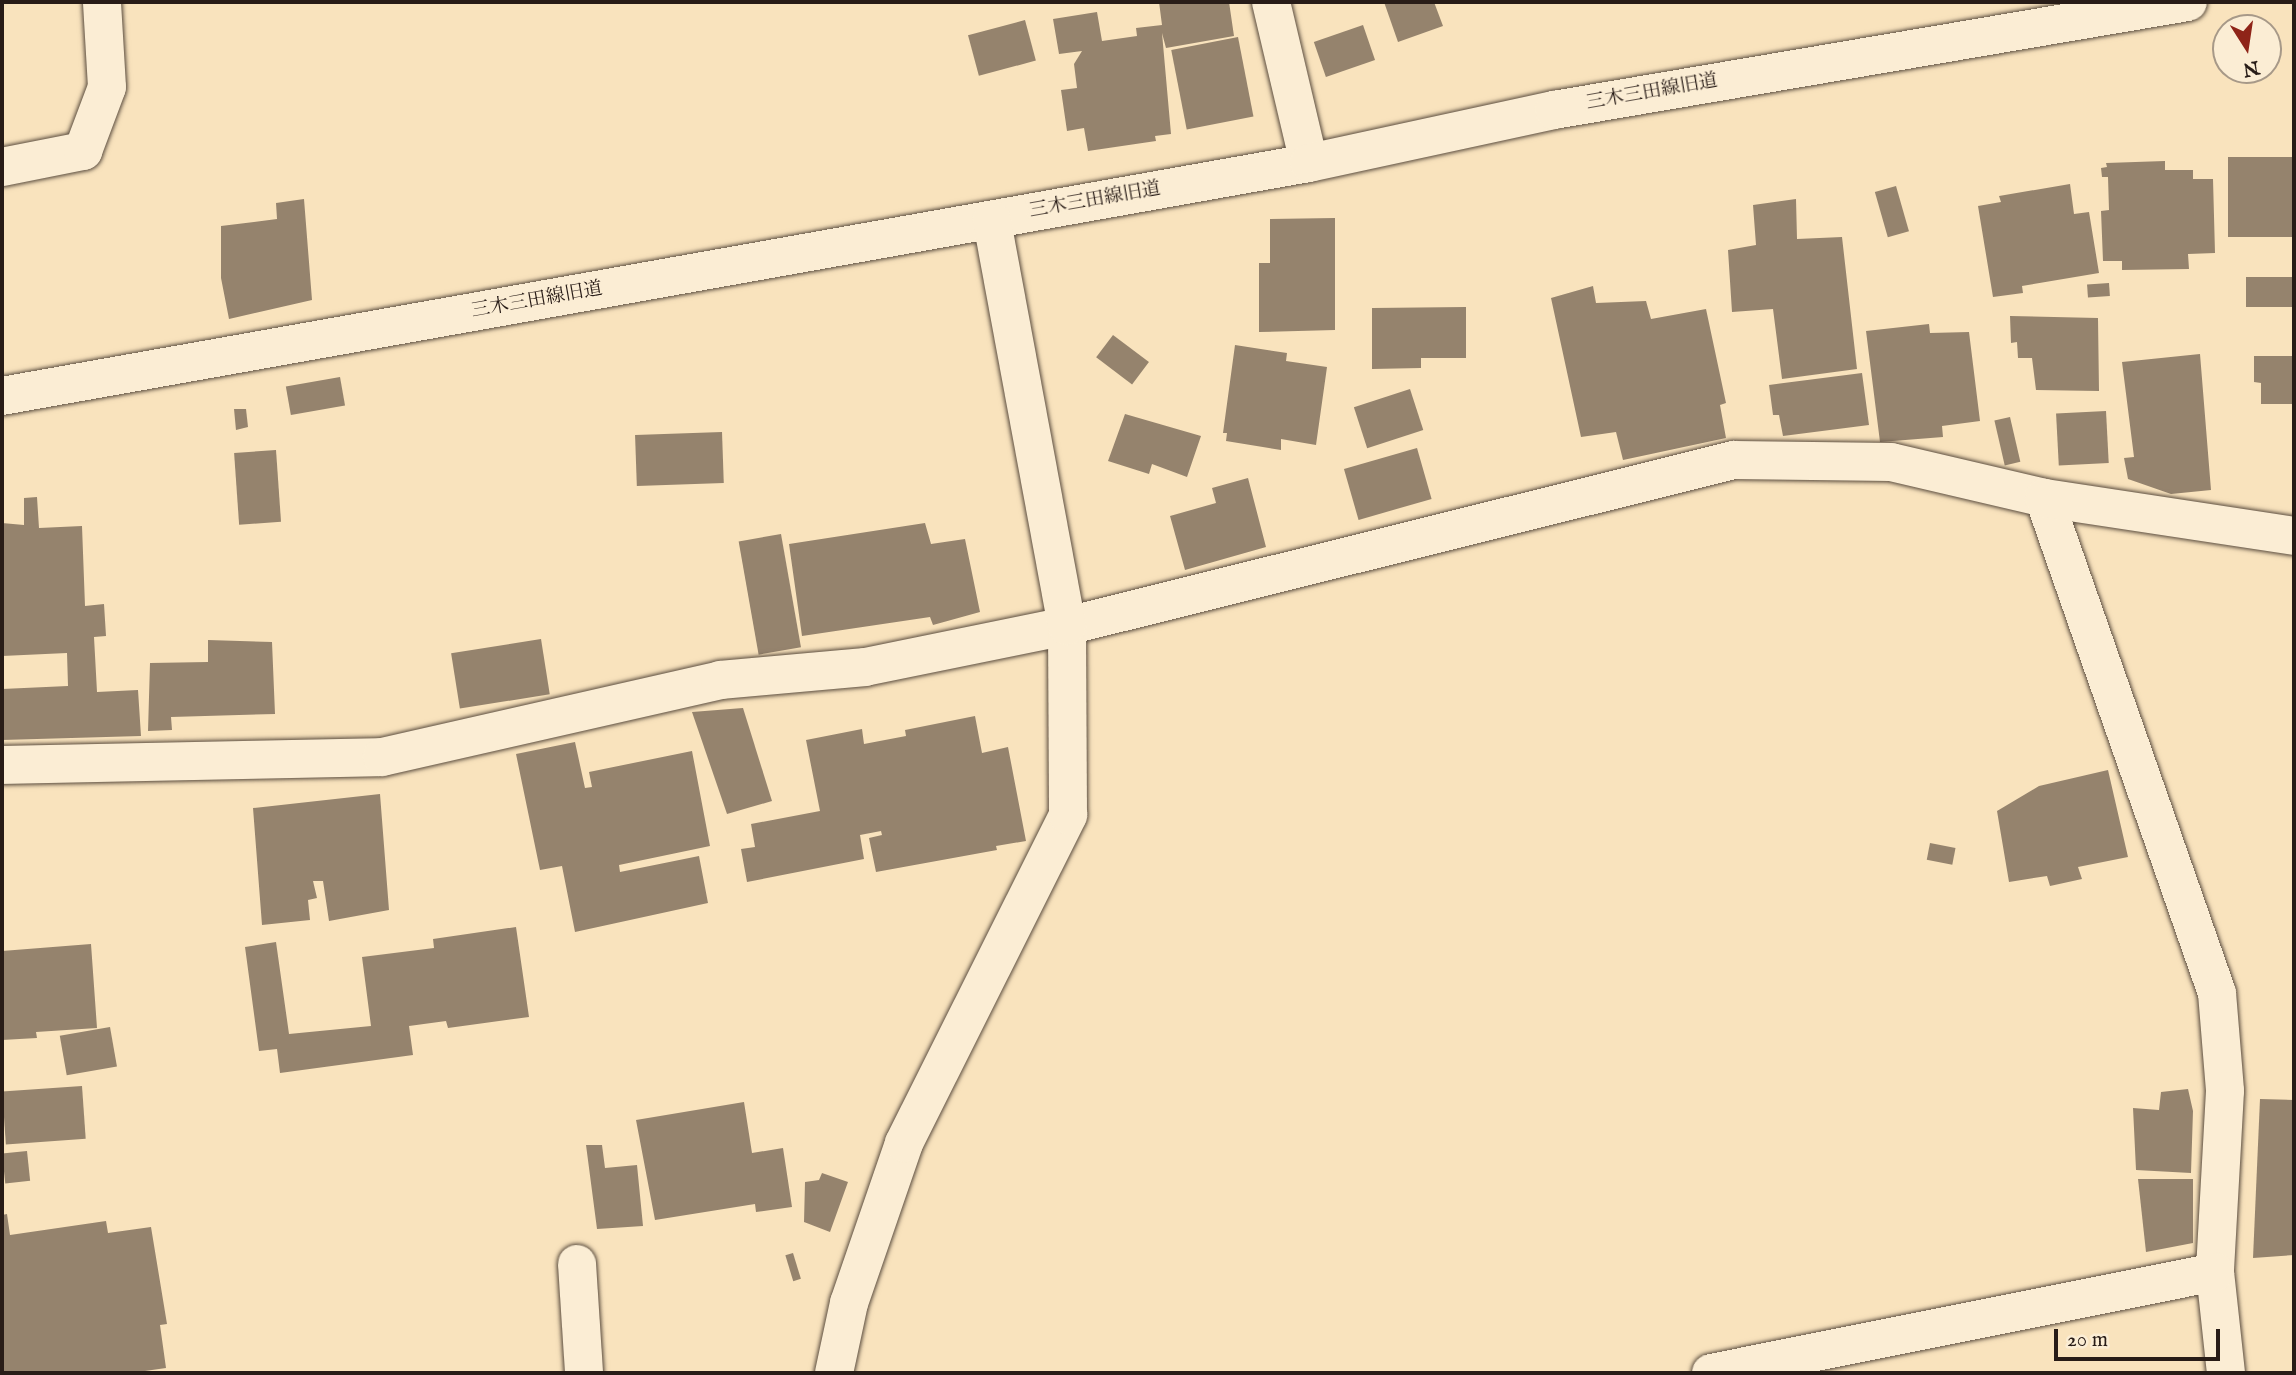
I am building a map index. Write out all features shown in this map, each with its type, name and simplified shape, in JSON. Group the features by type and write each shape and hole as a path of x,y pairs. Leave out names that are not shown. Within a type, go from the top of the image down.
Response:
{"street":[{"path":"2,167 83,150 107,87 102,2"},
{"path":"1271,2 1309,163"},
{"name":"三木三田線旧道","path":"2,397 1309,163 1554,110 2166,3"},
{"path":"834,1373 849,1303 904,1143 1069,814 1067,626 992,220"},
{"path":"2,765 382,757 720,680 865,667 1067,626 1734,460 1891,462 2044,498 2294,536"},
{"path":"2044,498 2217,993 2225,1091 2215,1272 2226,1373"},
{"path":"577,1264 584,1373"},
{"path":"1711,1373 2215,1272"}],"building":[{"path":"1159,2 1229,2 1234,36 1166,48 1162,33 1171,134 1155,136 1156,141 1088,151 1084,128 1067,131 1061,90 1077,88 1074,64 1082,51 1059,54 1053,19 1097,12 1102,41 1137,36 1136,28 1162,25"},
{"path":"1384,2 1434,2 1443,26 1398,42"},
{"path":"1025,20 1036,61 979,76 968,35"},
{"path":"1363,25 1375,60 1326,77 1314,42"},
{"path":"1238,37 1253,117 1187,129 1171,50"},
{"path":"2228,157 2294,157 2294,237 2228,237"},
{"path":"2165,161 2165,170 2193,170 2193,179 2213,179 2215,253 2188,254 2189,269 2122,270 2122,261 2103,261 2101,211 2109,210 2108,177 2102,177 2101,168 2107,167 2106,163"},
{"path":"2070,184 2074,214 2089,212 2099,273 2022,286 2023,293 1993,297 1978,206 2001,202 1999,196"},
{"path":"1896,186 1909,231 1888,237 1875,192"},
{"path":"304,199 312,300 229,319 221,278 221,226 277,219 276,203"},
{"path":"1796,199 1797,239 1842,237 1857,369 1782,379 1773,309 1732,312 1728,250 1756,245 1753,205"},
{"path":"1335,218 1335,330 1259,332 1259,263 1270,263 1270,219"},
{"path":"2246,277 2294,277 2294,307 2246,307"},
{"path":"2109,283 2110,296 2088,298 2087,285"},
{"path":"1593,286 1596,303 1646,301 1651,319 1706,309 1726,403 1720,405 1726,438 1623,460 1616,432 1581,437 1551,298"},
{"path":"1466,307 1466,358 1421,358 1421,368 1372,369 1372,308"},
{"path":"2010,316 2098,318 2099,391 2036,390 2032,358 2018,358 2017,342 2011,343"},
{"path":"1929,324 1930,333 1969,332 1980,421 1942,426 1943,437 1880,442 1866,331"},
{"path":"1113,335 1149,362 1132,384 1096,357"},
{"path":"1235,345 1287,353 1286,361 1327,367 1316,445 1281,439 1281,450 1226,441 1227,433 1223,433"},
{"path":"2200,354 2211,490 2171,494 2128,479 2124,458 2134,457 2122,362"},
{"path":"2254,356 2294,356 2294,404 2261,404 2261,383 2254,382"},
{"path":"1862,373 1869,425 1783,436 1779,415 1773,415 1769,385"},
{"path":"340,377 345,406 291,415 286,387"},
{"path":"1410,389 1423,430 1367,448 1354,407"},
{"path":"234,409 246,409 248,427 236,430"},
{"path":"2106,411 2109,463 2059,466 2056,414"},
{"path":"1125,414 1201,436 1187,477 1152,464 1149,474 1108,461"},
{"path":"2010,417 2020,462 2005,465 1994,421"},
{"path":"722,432 724,483 637,486 635,435"},
{"path":"1417,448 1432,499 1359,520 1344,469"},
{"path":"276,450 281,522 239,525 234,453"},
{"path":"1248,478 1266,547 1185,570 1170,516 1216,503 1212,488"},
{"path":"37,497 39,528 82,526 85,606 104,604 106,636 94,637 97,692 138,690 141,736 2,740 2,689 68,686 67,653 2,656 2,523 24,525 24,498"},
{"path":"925,523 931,544 965,539 980,612 933,625 930,617 802,636 789,544"},
{"path":"781,534 801,647 759,655 739,541"},
{"path":"541,639 550,694 460,709 451,653"},
{"path":"208,640 272,642 275,714 171,717 172,730 148,731 150,663 208,662"},
{"path":"743,708 772,801 727,814 692,712"},
{"path":"975,716 982,753 1008,747 1026,841 996,846 997,850 876,872 869,838 882,835 881,831 860,835 864,859 747,882 741,849 755,847 751,824 820,811 806,740 862,729 864,744 906,736 905,730"},
{"path":"575,742 585,788 592,787 589,772 692,751 710,846 619,865 620,872 699,856 708,903 575,932 562,866 540,870 516,754"},
{"path":"2108,770 2128,857 2078,867 2082,879 2050,886 2047,876 2009,882 1997,811 2039,786"},
{"path":"380,794 389,910 329,921 323,881 313,881 317,898 308,900 310,920 262,925 253,808"},
{"path":"1930,843 1956,848 1952,865 1927,860"},
{"path":"516,927 529,1017 448,1028 446,1021 409,1026 413,1055 280,1073 277,1049 259,1051 245,947 276,942 289,1034 371,1026 362,957 434,948 433,939"},
{"path":"91,944 97,1028 36,1032 37,1038 2,1040 2,951"},
{"path":"110,1027 117,1066 67,1075 60,1036"},
{"path":"82,1086 86,1139 6,1144 2,1092"},
{"path":"2188,1089 2193,1111 2191,1173 2136,1170 2133,1108 2159,1110 2161,1092"},
{"path":"2260,1099 2294,1100 2294,1255 2253,1258"},
{"path":"744,1102 752,1153 783,1148 792,1207 756,1212 755,1204 655,1220 636,1120"},
{"path":"586,1145 602,1145 605,1168 637,1165 643,1226 597,1229"},
{"path":"27,1151 30,1181 5,1183 2,1154"},
{"path":"822,1173 848,1182 830,1232 804,1222 805,1182 819,1180"},
{"path":"2138,1179 2193,1179 2193,1243 2146,1252"},
{"path":"7,1214 10,1235 106,1221 108,1233 151,1227 167,1324 160,1325 166,1368 131,1373 2,1373 2,1215"},
{"path":"793,1253 801,1279 793,1281 785,1255"}]}
